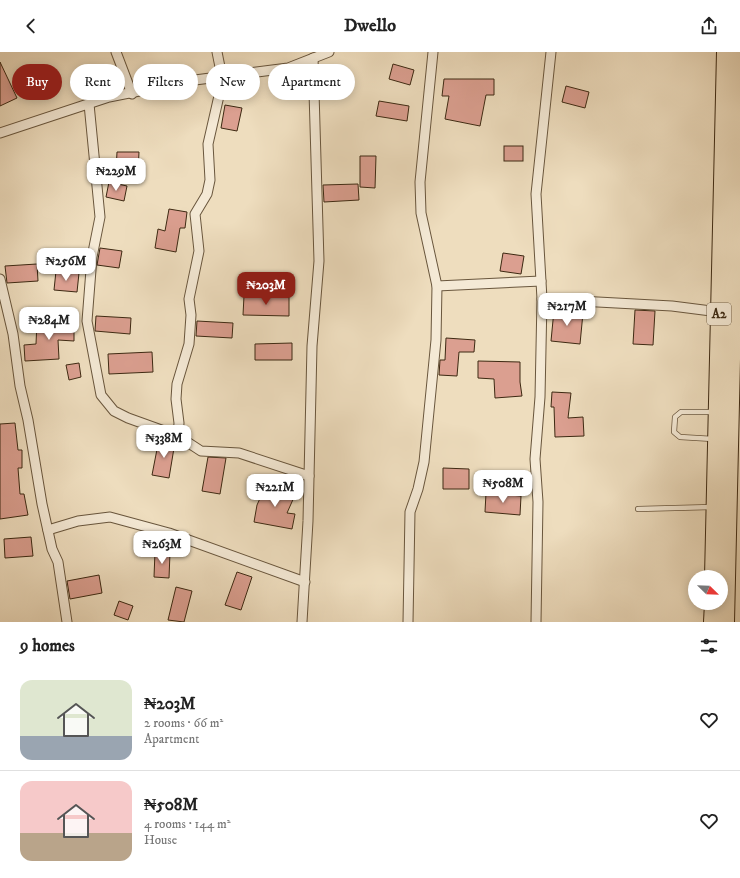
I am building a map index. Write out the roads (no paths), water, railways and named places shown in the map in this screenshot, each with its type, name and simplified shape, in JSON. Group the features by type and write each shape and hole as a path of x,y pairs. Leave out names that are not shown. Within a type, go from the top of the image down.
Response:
{"highway":[{"name":"A2","path":"715,570 728,511 717,439 725,52"},
{"name":"A2","path":"726,622 728,511 736,287 739,52"},
{"path":"712,622 713,610"}],"street":[{"path":"116,52 132,94"},
{"path":"217,52 219,64"},
{"path":"260,72 288,68 329,52"},
{"path":"408,622 410,512 418,489 424,462 436,340 436,286 421,212 420,182 433,52"},
{"path":"536,622 538,502 535,459 540,397 542,299 536,194 551,52"},
{"path":"302,622 309,476 312,346 319,261 313,58"},
{"path":"0,133 109,97 206,80"},
{"path":"178,436 179,423 176,399 177,384 189,344 192,315 189,299 199,251 195,214 207,194 210,180 208,144 217,100"},
{"path":"89,104 100,217 92,257 87,321 99,388 106,404 114,411 128,418 178,436 201,451 239,453 309,476"},
{"path":"0,278 13,334 20,386 28,420 48,530 52,549 58,562 67,622"},
{"path":"436,286 541,281"},
{"path":"542,299 672,306 719,312"},
{"path":"48,530 78,521 110,517 169,533 305,582"}],"lane":[{"path":"717,439 680,437 674,432 675,417 681,412 718,412"},
{"path":"638,509 728,511"}]}
